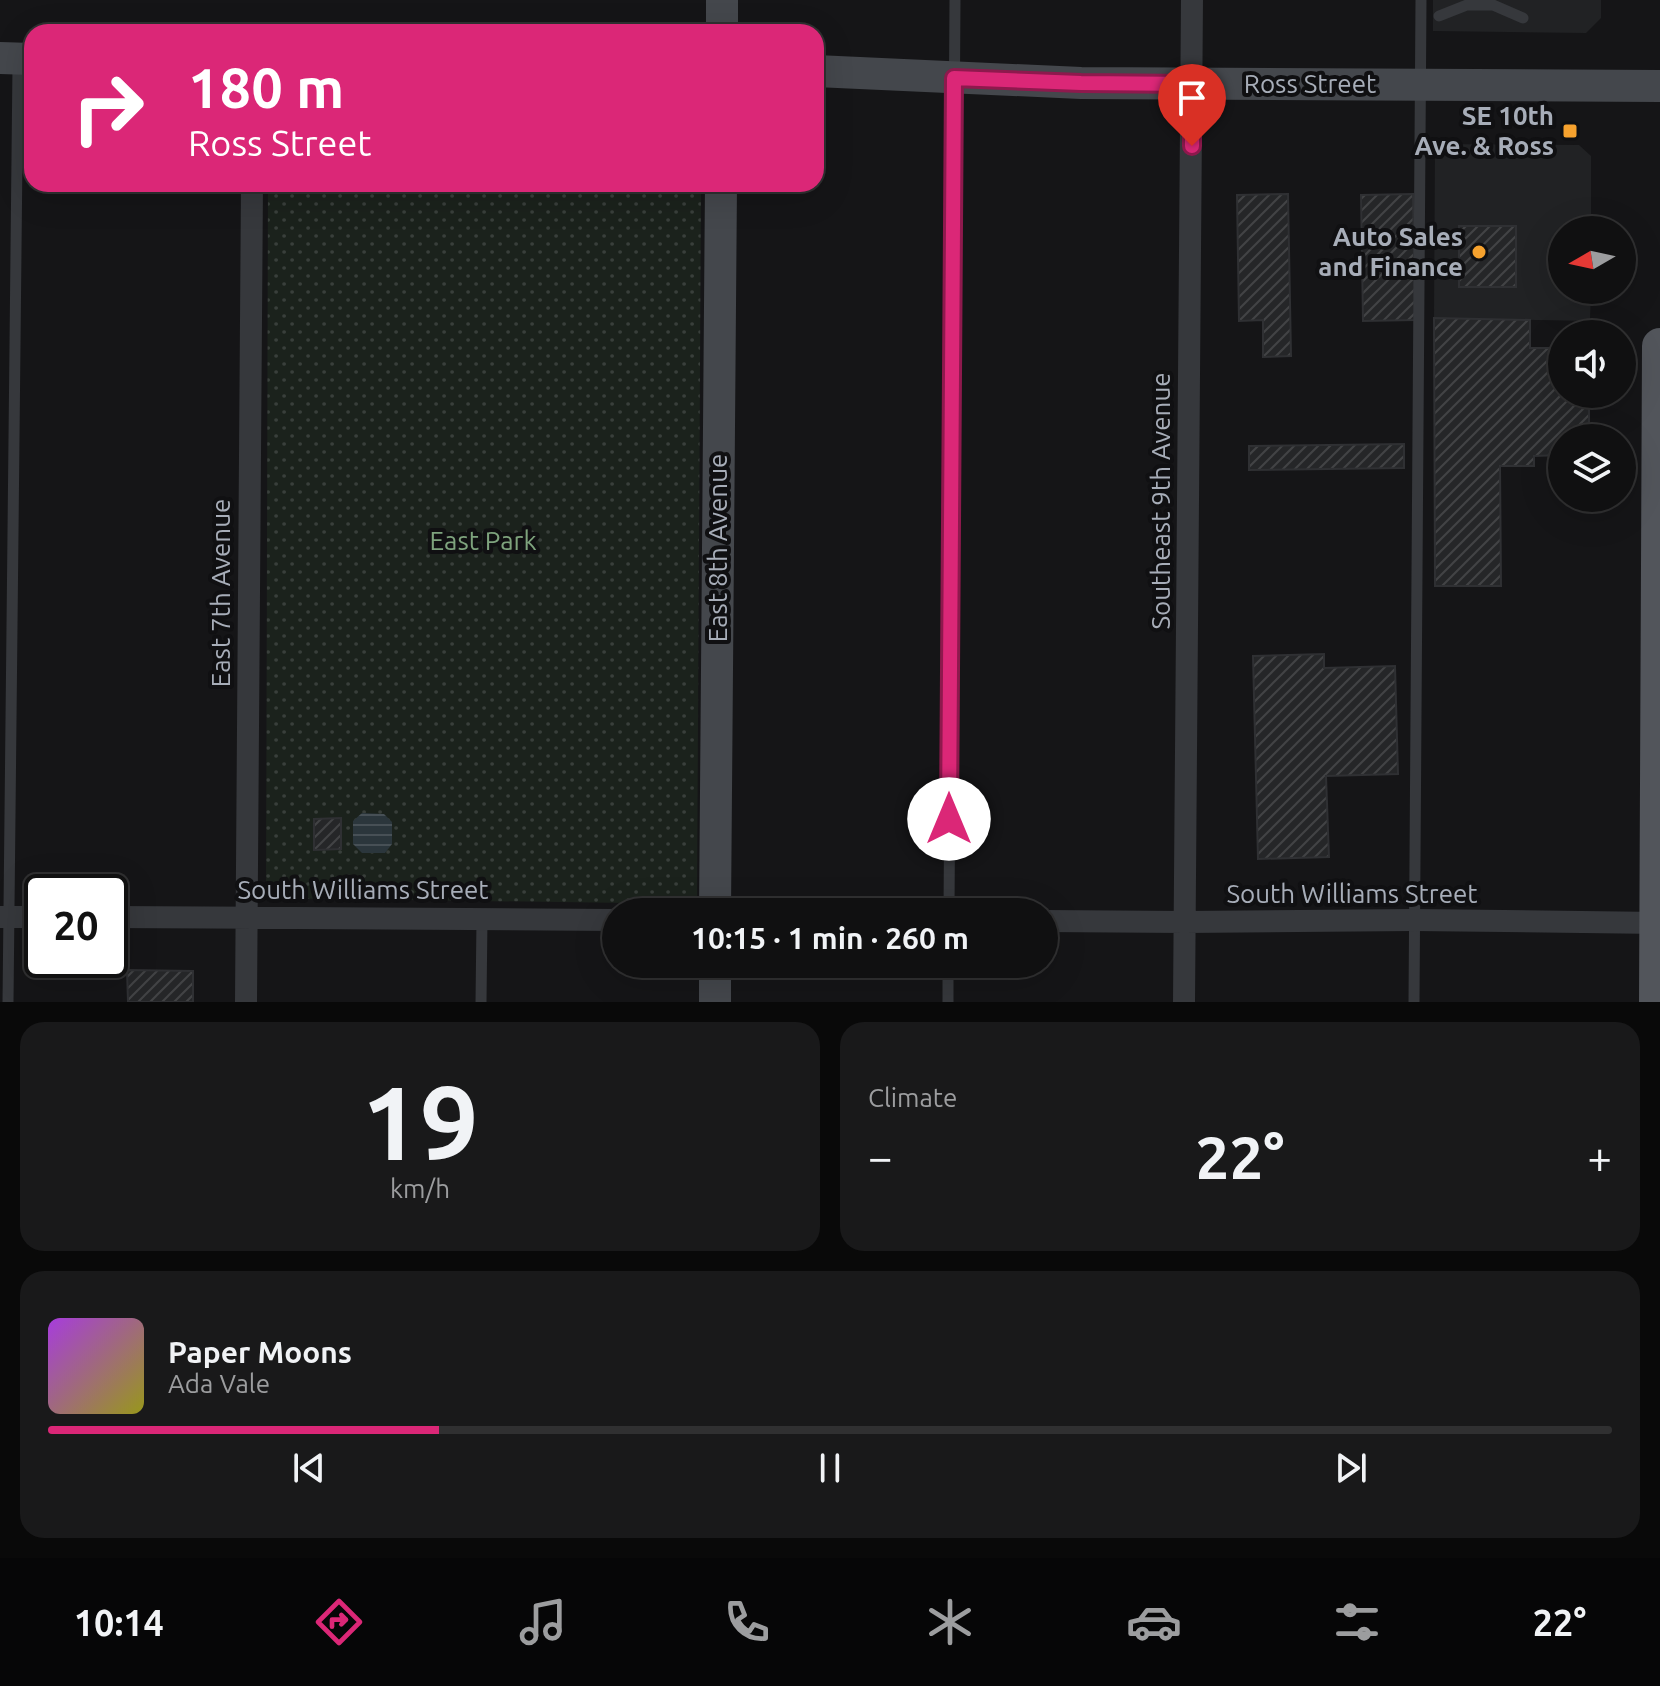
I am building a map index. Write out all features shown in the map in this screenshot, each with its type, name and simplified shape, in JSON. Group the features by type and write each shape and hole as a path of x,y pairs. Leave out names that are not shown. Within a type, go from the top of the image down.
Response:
{"main road":[{"path":"722,0 722,24"},
{"name":"Ross Street","path":"824,71 1081,83 1660,86"},
{"name":"East 8th Avenue","path":"715,898 721,192"},
{"path":"1657,1002 1660,346"},
{"path":"715,978 715,1002"}],"street":[{"name":"Southeast 9th Avenue","path":"1184,1002 1192,0"},
{"name":"East 7th Avenue","path":"246,1002 252,192"},
{"name":"South Williams Street","path":"128,917 602,920"},
{"name":"South Williams Street","path":"1058,921 1659,923"}],"lane":[{"path":"949,898 955,0"},
{"path":"1414,1002 1421,0"},
{"path":"1439,16 1467,5 1493,5 1523,18"},
{"path":"8,1002 4,917 17,59"},
{"path":"481,1002 482,919"},
{"path":"948,978 948,1002"}],"shaded area":[{"path":"1433,0 1601,0 1601,18 1586,33 1433,31"},
{"path":"1435,144 1579,145 1591,156 1591,216 1548,216 1548,304 1591,304 1590,320 1434,318"},
{"path":"362,813 384,814 392,822 392,844 385,853 362,853 353,844 353,821"}],"green space":[{"name":"East Park","path":"268,192 701,192 697,898 602,898 602,903 266,898"}],"building":[{"path":"1288,194 1291,356 1263,357 1263,320 1239,321 1237,195"},
{"path":"1413,194 1415,320 1363,321 1361,195"},
{"path":"1459,226 1516,226 1516,287 1459,287"},
{"path":"1434,318 1530,320 1530,348 1548,348 1548,408 1589,408 1589,424 1548,424 1548,456 1534,456 1534,466 1500,466 1501,586 1435,586"},
{"path":"1404,444 1404,468 1249,470 1249,446"},
{"path":"1324,654 1324,668 1395,666 1398,774 1326,776 1329,857 1258,859 1253,656"},
{"path":"341,818 341,849 314,850 314,819"},
{"path":"128,970 193,971 193,1002 128,1002"}],"place":[{"name":"SE 10th Ave. & Ross","path":"1570,131"},
{"name":"Auto Sales and Finance","path":"1479,252"}],"route":[{"path":"949,819 954,78 1192,84 1192,146"}]}
